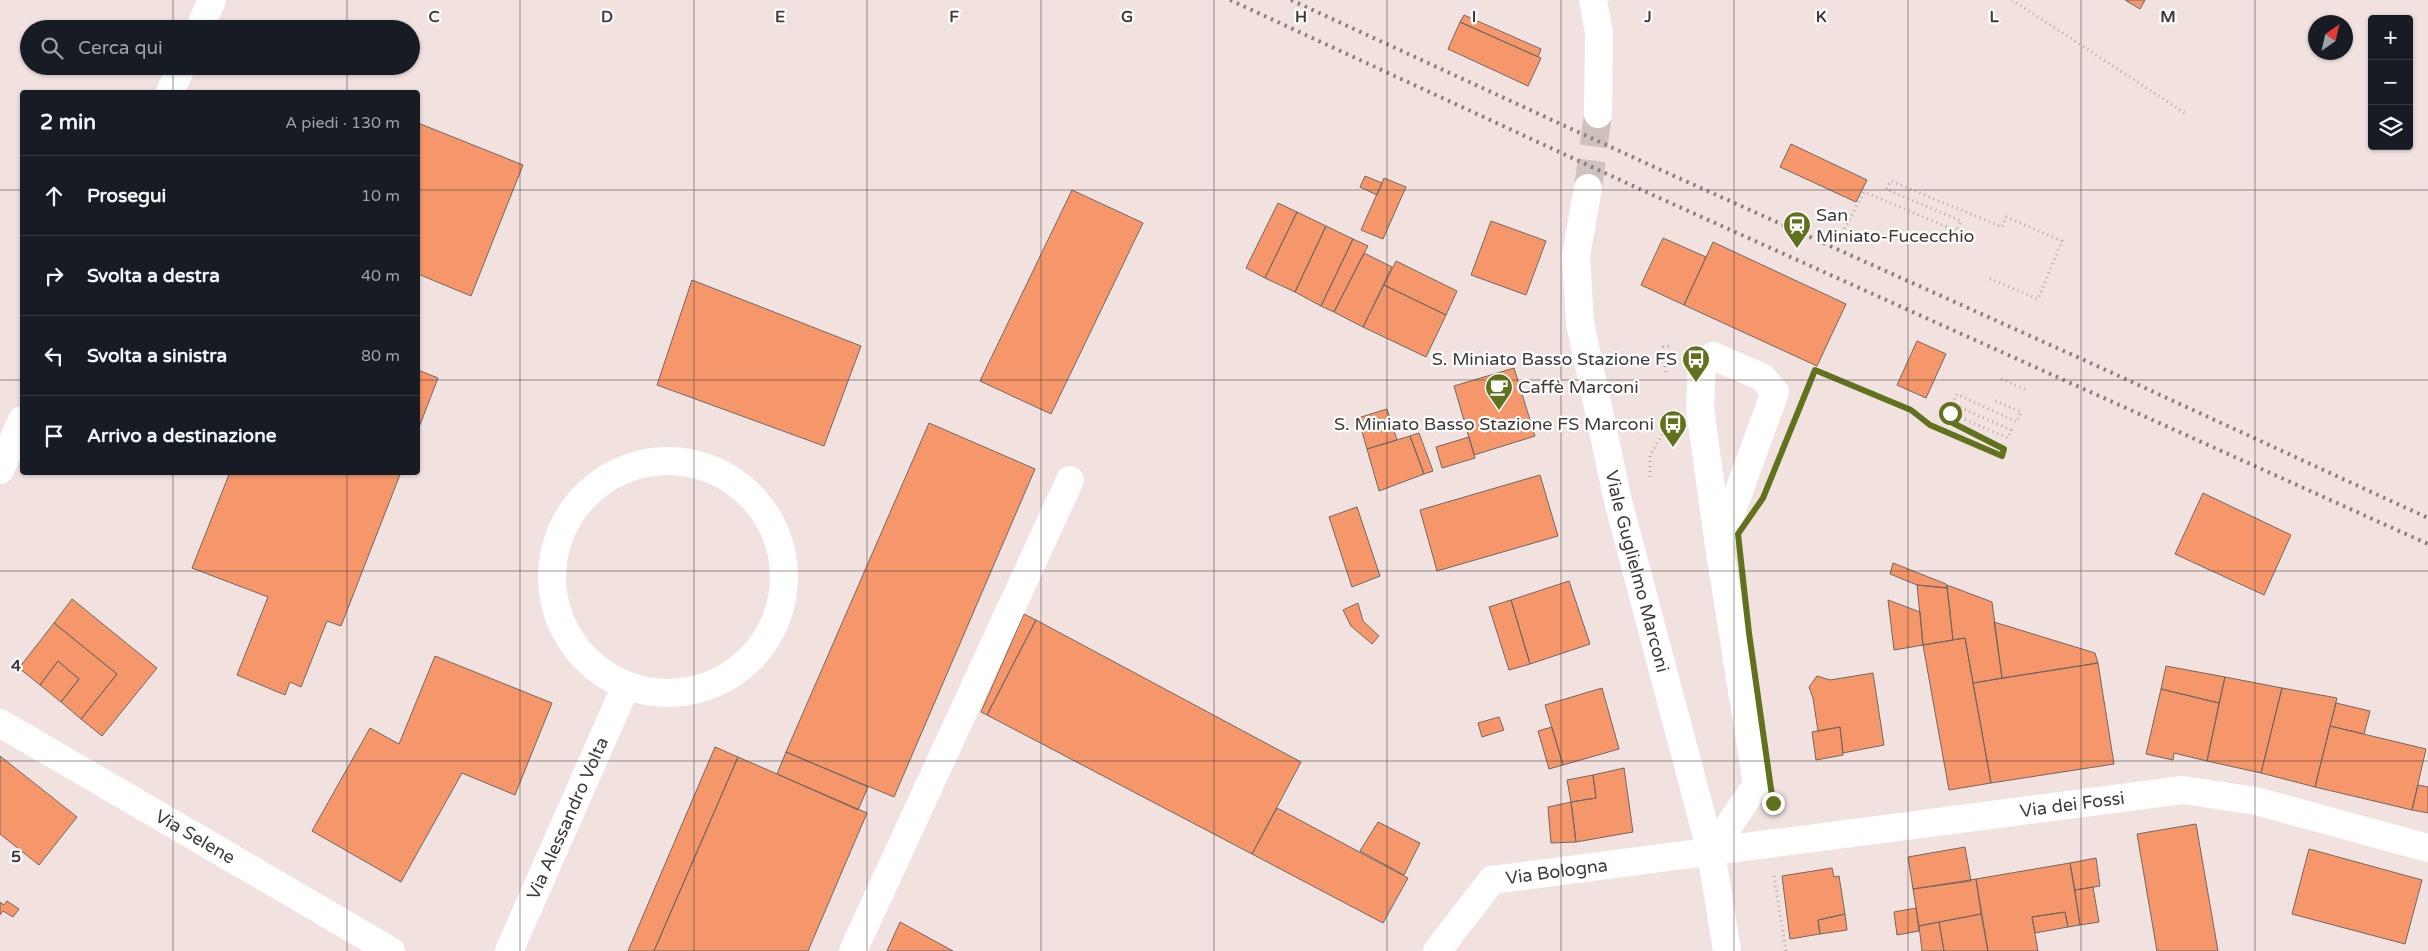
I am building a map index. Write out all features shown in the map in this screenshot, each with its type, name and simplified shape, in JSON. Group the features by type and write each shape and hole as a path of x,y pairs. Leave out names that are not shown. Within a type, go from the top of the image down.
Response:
{"street":[{"path":"203,20 212,0"},
{"path":"1593,0 1599,33 1598,114"},
{"path":"171,90 178,75"},
{"name":"Viale Guglielmo Marconi","path":"1588,188 1576,256 1580,323 1618,501 1711,852 1727,951"},
{"path":"1711,852 1757,784 1719,546 1700,409 1702,364 1712,356 1762,377 1775,392 1719,546"},
{"path":"0,470 20,425"},
{"path":"681,461 717,471 750,494 773,526 785,564 782,604 767,640 740,670 704,688 665,694 626,686 594,666 569,638 565,630 555,604 552,567 561,531 580,500 609,476 644,463 681,461"},
{"path":"854,951 1070,480"},
{"name":"Via Alessandro Volta","path":"510,951 626,686"},
{"name":"Via Selene","path":"0,723 391,951"},
{"name":"Via dei Fossi","path":"1711,852 2183,790 2256,801 2428,848"},
{"name":"Via Bologna","path":"1437,951 1492,880 1711,852"}],"path":[{"path":"2012,0 2185,113"},
{"path":"1842,234 1864,192 1957,231 1961,221 1886,189 1891,181 2002,227 2006,217 2062,241 2038,300 1986,277"},
{"path":"1666,373 1663,347 1669,346"},
{"path":"1808,388 1815,370 1911,410 1930,425 2002,456 2004,449 1947,420 1950,413 2008,438 2012,430 1952,404 1957,394 2017,422 2021,412 1992,398"},
{"path":"2001,379 2026,390"},
{"path":"1650,477 1650,455 1672,418"},
{"path":"1773,868 1786,951"}],"building":[{"path":"2125,0 2145,0 2140,9"},
{"path":"1464,15 1541,49 1538,57 1460,22"},
{"path":"1460,22 1541,58 1528,86 1448,49"},
{"path":"420,124 523,165 471,296 420,275"},
{"path":"1791,144 1867,180 1856,202 1780,167"},
{"path":"1365,176 1382,183 1377,195 1360,187"},
{"path":"1384,178 1406,187 1383,239 1361,230"},
{"path":"1072,190 1143,223 1051,414 980,381"},
{"path":"1278,203 1297,212 1265,278 1246,268"},
{"path":"1297,212 1326,226 1295,292 1265,278"},
{"path":"1491,221 1546,241 1526,295 1471,275"},
{"path":"1326,226 1353,239 1321,306 1295,292"},
{"path":"1663,238 1706,257 1684,305 1641,285"},
{"path":"1353,239 1368,246 1334,312 1321,306"},
{"name":"San Miniato-Fucecchio","path":"1713,242 1846,304 1817,366 1684,305"},
{"path":"1364,253 1392,267 1363,327 1334,312"},
{"path":"1396,261 1457,291 1446,315 1384,285"},
{"path":"692,280 861,346 824,446 657,385"},
{"path":"1384,285 1446,315 1426,357 1363,327"},
{"path":"1917,341 1946,354 1926,398 1897,385"},
{"path":"1514,368 1535,436 1474,455 1454,386"},
{"path":"420,371 438,378 420,425"},
{"path":"1387,409 1397,440 1367,449 1358,418"},
{"path":"929,423 1035,469 894,797 786,752"},
{"path":"1419,433 1433,471 1424,474 1410,436"},
{"path":"1410,436 1424,474 1379,491 1367,449"},
{"path":"1469,437 1475,458 1442,468 1436,447"},
{"path":"229,475 400,475 341,626 327,621 301,687 290,682 285,695 237,675 268,597 192,568"},
{"path":"1540,475 1558,536 1437,571 1420,510"},
{"path":"2203,493 2291,535 2264,595 2175,554"},
{"path":"1357,507 1380,576 1352,587 1329,517"},
{"path":"1893,563 1946,584 1947,588 1917,585 1890,574"},
{"path":"1569,581 1590,644 1530,664 1511,600"},
{"path":"1917,585 1947,588 1953,640 1923,645"},
{"path":"1947,585 1992,602 2002,678 1973,683 1965,638 1953,640"},
{"path":"72,599 157,668 102,736 81,719 117,674 54,623"},
{"path":"1511,600 1530,664 1509,670 1489,607"},
{"path":"1888,600 1920,612 1923,645 1894,650"},
{"path":"1358,603 1363,621 1379,636 1372,644 1351,626 1343,610"},
{"path":"1024,614 1036,620 987,715 981,712"},
{"path":"1036,620 1301,762 1252,854 987,715"},
{"path":"1994,622 2095,653 2098,663 2002,678"},
{"path":"54,623 117,674 81,719 61,702 79,679 58,661 40,685 19,668"},
{"path":"1965,638 1991,783 1949,790 1923,645"},
{"path":"435,656 552,703 515,795 462,773 401,882 312,831 370,728 399,744"},
{"path":"58,661 79,679 61,702 40,685"},
{"path":"2098,663 2114,764 1991,783 1973,683"},
{"path":"2166,666 2225,677 2219,703 2161,689"},
{"path":"1873,673 1884,745 1843,753 1840,727 1818,731 1813,698 1809,687 1817,676 1830,680"},
{"path":"2225,677 2282,688 2261,773 2207,761"},
{"path":"1602,688 1619,749 1563,765 1545,705"},
{"path":"2282,688 2337,698 2315,787 2261,773"},
{"path":"2161,689 2219,703 2207,761 2174,753 2173,760 2146,754"},
{"path":"2336,703 2370,711 2364,734 2330,726"},
{"path":"1499,717 1504,730 1482,737 1478,723"},
{"path":"2330,726 2426,749 2412,810 2315,787"},
{"path":"1552,727 1563,765 1549,769 1538,731"},
{"path":"1840,727 1843,755 1816,760 1812,732"},
{"path":"715,747 738,757 654,951 628,951"},
{"path":"786,752 868,787 858,810 777,774"},
{"path":"0,756 77,817 39,865 0,834"},
{"path":"738,757 867,813 808,951 654,951"},
{"path":"1624,768 1633,832 1576,842 1571,802 1596,798 1593,775"},
{"path":"1593,775 1596,798 1571,802 1567,780"},
{"path":"2418,785 2428,787 2428,813 2412,810"},
{"path":"1571,802 1576,842 1551,843 1548,807"},
{"path":"1277,808 1408,878 1383,923 1252,854"},
{"path":"1378,822 1420,843 1404,875 1360,851"},
{"path":"2196,824 2218,951 2157,951 2137,834"},
{"path":"1965,847 1971,881 1913,889 1908,857"},
{"path":"2309,849 2422,880 2405,944 2292,914"},
{"path":"2096,858 2100,886 2075,890 2070,863"},
{"path":"2070,863 2080,925 2068,927 2065,912 2032,917 2038,951 1988,951 1976,879"},
{"path":"1832,868 1834,877 1839,876 1845,914 1818,920 1820,934 1790,939 1782,876"},
{"path":"1976,879 1981,914 1919,926 1913,889"},
{"path":"2093,887 2099,922 2080,925 2075,890"},
{"path":"7,901 19,909 13,917 3,911 0,915 0,902 4,905"},
{"path":"1916,908 1919,931 1897,935 1894,912"},
{"path":"2065,912 2068,927 2035,933 2032,917"},
{"path":"1845,914 1847,930 1820,934 1818,920"},
{"path":"1981,914 1988,951 1944,951 1939,922"},
{"path":"900,922 953,951 887,951"},
{"path":"1939,922 1944,951 1922,951 1919,926"}],"tunnel":[{"path":"1588,188 1598,114"}],"railway":[{"path":"1230,0 1644,191 2428,544"},
{"path":"1291,0 2428,518"}],"place":[{"name":"San Miniato-Fucecchio","path":"1797,249"},
{"name":"S. Miniato Basso Stazione FS","path":"1696,383"},
{"name":"Caffè Marconi","path":"1499,411"},
{"name":"S. Miniato Basso Stazione FS Marconi","path":"1673,448"}],"route":[{"path":"1773,803 1749,633 1738,534 1763,498 1815,370 1911,410 1930,425 2002,456 2004,449 1947,420 1950,413"}]}
